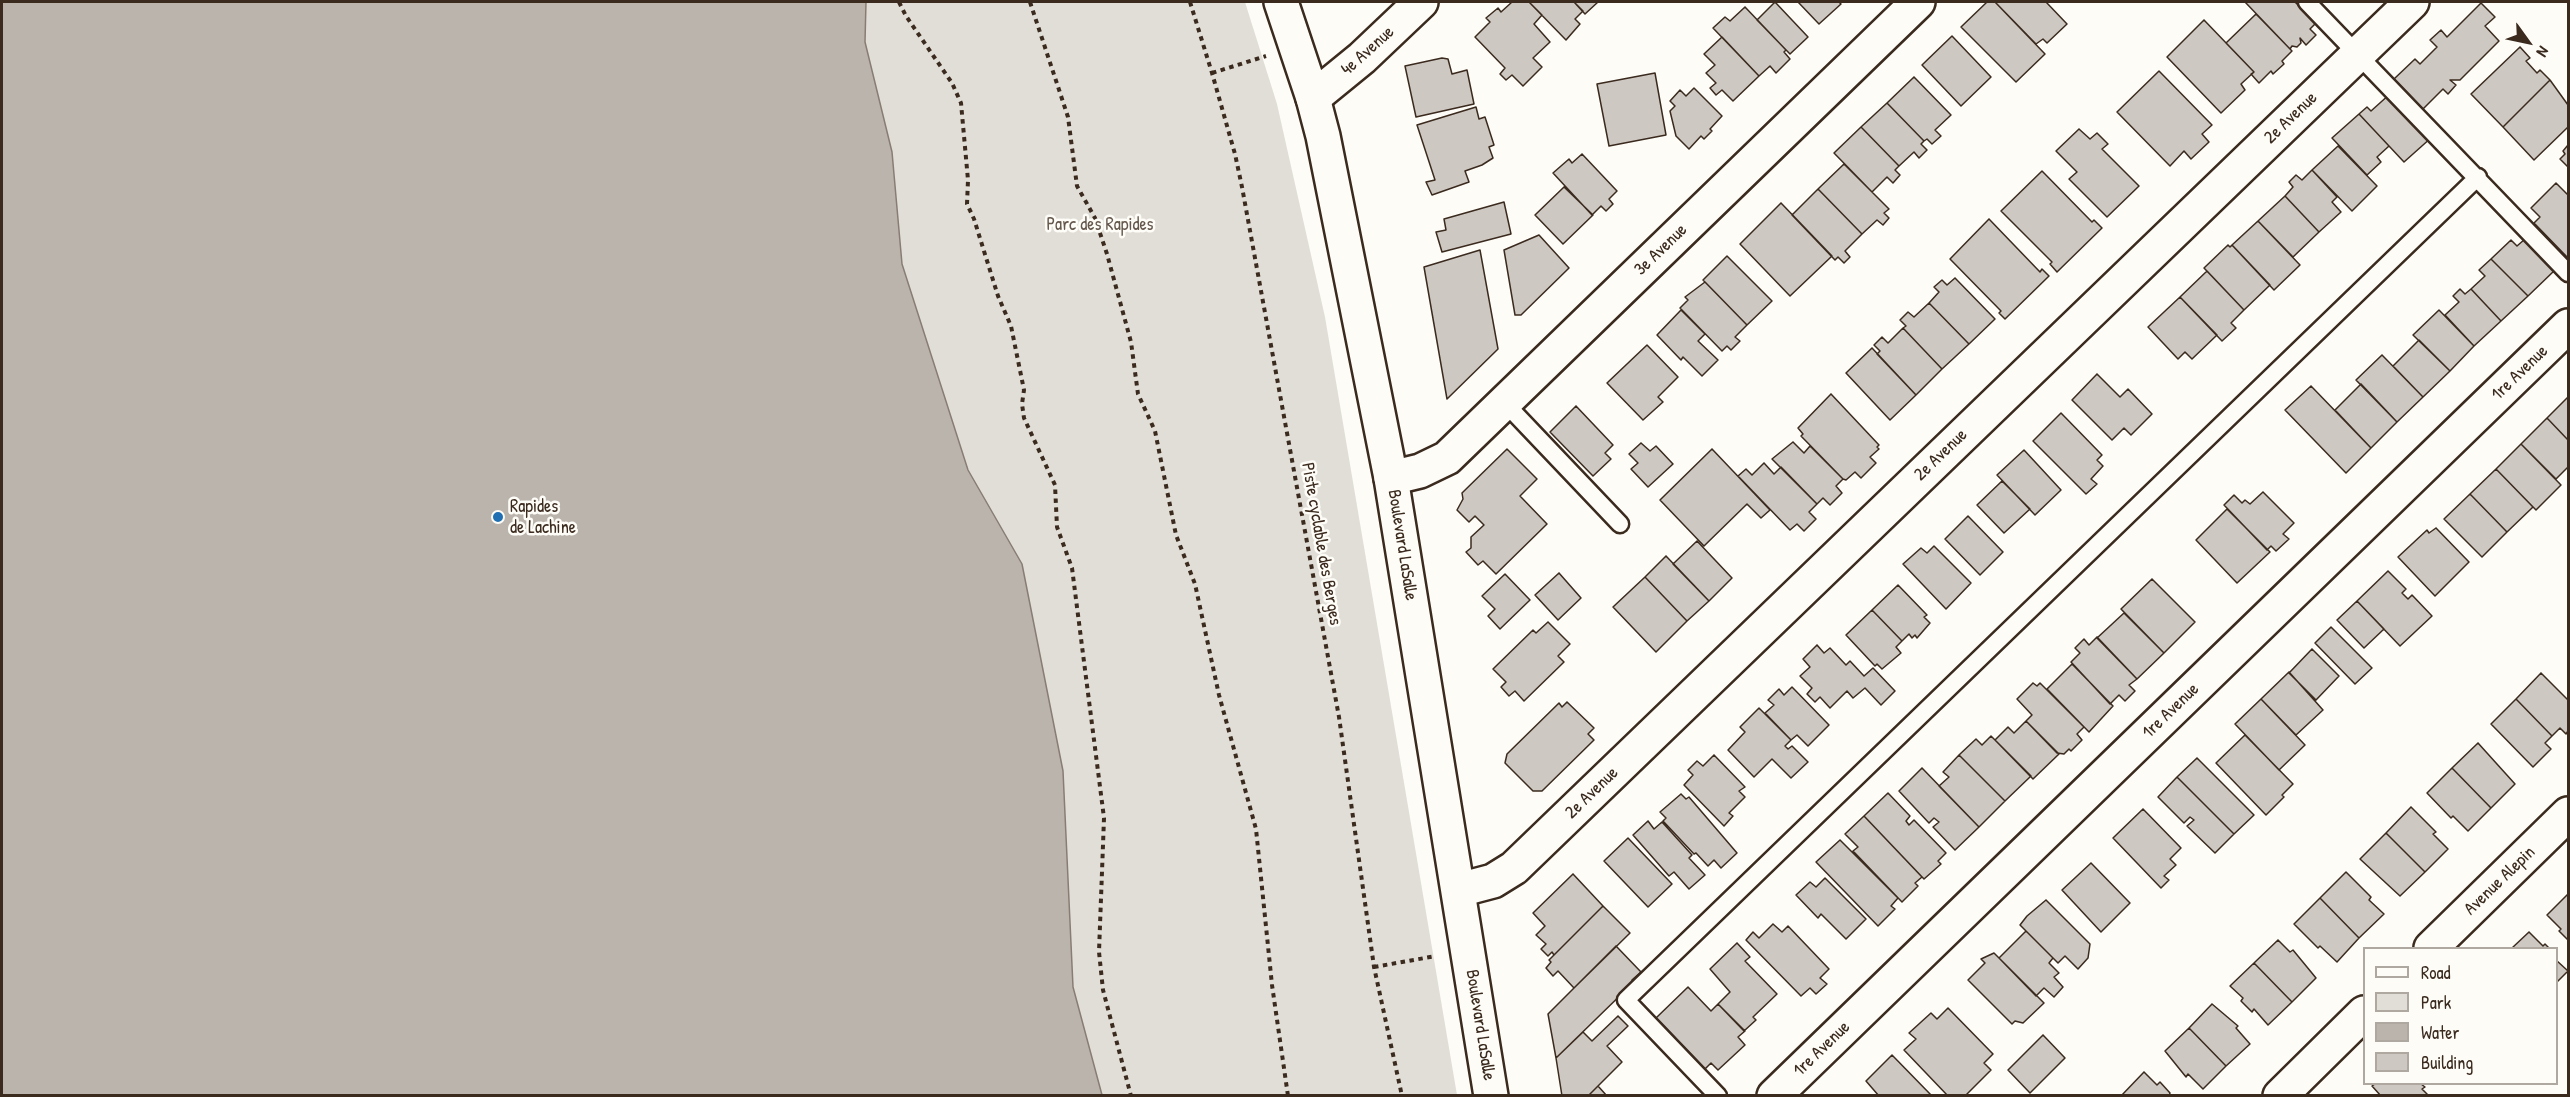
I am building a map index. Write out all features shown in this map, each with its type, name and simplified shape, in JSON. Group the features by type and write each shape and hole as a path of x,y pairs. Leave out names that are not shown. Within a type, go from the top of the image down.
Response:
{"street":[{"name":"Boulevard LaSalle","path":"1281,2 1313,98 1391,478 1491,1095"},
{"name":"4e Avenue","path":"1313,98 1362,58 1421,2"},
{"name":"3e Avenue","path":"1391,478 1427,469 1447,458 1917,2"},
{"name":"2e Avenue","path":"1459,890 1493,881 1514,868 2412,2"},
{"name":"1re Avenue","path":"1774,1095 2568,326"},
{"name":"Avenue Alepin","path":"2432,947 2568,814"},
{"path":"2280,1095 2363,1014"}],"lane":[{"path":"2307,2 2358,52 2568,273"},
{"path":"1718,1095 1626,1000 2478,177"},
{"path":"1504,402 1620,524"}],"path":[{"path":"899,2 906,16 952,83 961,103 968,180 967,204 974,219 998,296 1011,326 1024,390 1022,404 1024,418 1055,485 1057,526 1072,568 1104,818 1100,952 1103,990 1131,1095"},
{"path":"1030,2 1068,117 1077,186 1095,218 1113,276 1131,342 1138,394 1155,431 1176,535 1195,584 1219,695 1256,829 1272,985 1288,1095"},
{"name":"Piste cyclable des Berges","path":"1190,2 1235,154 1339,717 1374,967 1402,1095"},
{"path":"1212,73 1276,53"},
{"path":"1374,967 1446,955"}],"green space":[{"name":"Rapides de Lachine","path":"2,2 1245,2 1277,104 1325,317 1457,1095 2,1096"}],"water":[{"name":"Rapides de Lachine","path":"2,2 866,2 865,42 892,152 902,264 968,470 1022,564 1063,771 1073,987 1102,1095 2,1095"}],"building":[{"path":"1512,2 1529,2 1542,15 1534,24 1550,42 1533,58 1542,67 1523,86 1512,75 1506,80 1500,74 1505,68 1475,37 1490,22 1486,18 1498,8 1501,12"},
{"path":"1529,2 1574,2 1583,11 1575,19 1580,24 1566,40"},
{"path":"1574,2 1598,2 1585,14"},
{"path":"1775,2 1808,37 1790,54 1757,20"},
{"path":"1798,2 1839,2 1841,4 1819,24"},
{"path":"1987,2 1995,2 2045,54 2016,82 1961,27"},
{"path":"1995,2 2046,2 2067,24 2047,43 2043,39 2036,44"},
{"path":"2245,2 2295,2 2316,23 2310,29 2316,35 2306,45 2300,38 2301,43 2290,49"},
{"path":"2481,3 2495,17 2485,26 2499,41 2460,80 2450,80 2456,85 2448,94 2443,89 2423,109 2394,79 2415,59 2420,64 2437,47 2430,40 2441,30 2447,37"},
{"path":"1745,7 1786,50 1784,52 1790,59 1776,73 1770,66 1759,76 1713,28 1725,17 1730,21"},
{"path":"2256,14 2292,51 2282,61 2284,64 2273,74 2271,71 2259,83 2251,74 2254,72 2226,43"},
{"path":"2204,20 2254,72 2241,84 2245,90 2221,113 2167,57"},
{"path":"1952,36 1991,77 1961,106 1922,65"},
{"path":"1722,37 1759,76 1733,101 1722,90 1716,95 1710,88 1716,83 1706,73 1715,65 1704,54"},
{"path":"2520,47 2530,58 2526,61 2537,73 2540,70 2550,80 2503,127 2471,94"},
{"path":"1442,58 1448,59 1452,74 1467,70 1474,104 1416,117 1405,66"},
{"path":"2159,71 2212,125 2202,134 2209,142 2191,159 2184,151 2170,166 2117,112"},
{"path":"1655,73 1666,135 1609,146 1597,84"},
{"path":"1914,77 1951,115 1935,130 1941,136 1932,144 1927,139 1924,141 1887,103"},
{"path":"2550,80 2568,105 2568,127 2534,160 2503,127"},
{"path":"1694,88 1722,116 1704,139 1701,136 1689,149 1676,136 1670,111 1675,106 1670,101 1680,90 1686,96"},
{"path":"2391,93 2432,137 2404,162 2359,114 2367,107 2371,111"},
{"path":"1887,103 1924,141 1921,144 1927,150 1919,158 1914,152 1899,166 1861,127"},
{"path":"1476,107 1479,119 1485,117 1494,145 1489,147 1493,158 1465,171 1469,182 1432,195 1426,182 1435,180 1417,125"},
{"path":"2359,114 2389,146 2377,157 2381,162 2367,175 2332,138"},
{"path":"1861,127 1899,166 1895,170 1900,175 1893,183 1887,177 1872,192 1834,153"},
{"path":"2079,129 2090,139 2097,133 2108,144 2102,149 2139,186 2107,217 2069,179 2077,172 2056,151"},
{"path":"2568,145 2568,167 2560,159 2565,154 2563,151"},
{"path":"2338,146 2377,186 2352,211 2312,170"},
{"path":"1582,154 1617,191 1609,199 1613,204 1606,211 1601,206 1592,215 1553,173 1569,159 1572,163"},
{"path":"1844,164 1889,209 1884,213 1889,218 1883,225 1877,220 1862,234 1818,189"},
{"path":"2312,170 2337,197 2332,202 2341,212 2319,232 2285,196 2293,187 2289,182 2296,175 2302,180"},
{"path":"2042,171 2092,222 2094,220 2102,228 2057,272 2050,264 2052,262 2001,211"},
{"path":"2556,183 2568,195 2568,258 2534,223 2540,217 2531,208"},
{"path":"1564,187 1593,215 1563,244 1535,215"},
{"path":"1818,189 1862,234 1845,251 1850,257 1844,263 1838,257 1835,260 1792,215"},
{"path":"2285,196 2319,232 2293,257 2258,221"},
{"path":"1504,202 1511,234 1442,252 1436,232 1446,230 1444,219"},
{"path":"1781,203 1832,256 1790,296 1740,244"},
{"path":"1989,219 2040,272 2042,269 2049,276 2005,319 1999,313 2001,311 1950,259"},
{"path":"2258,221 2300,265 2274,290 2232,245"},
{"path":"1539,235 1569,268 1521,315 1515,315 1504,250"},
{"path":"2525,239 2555,270 2528,296 2491,259 2511,240 2517,246"},
{"path":"2228,245 2230,247 2232,245 2270,285 2244,310 2204,268"},
{"path":"1480,250 1498,349 1447,399 1424,267"},
{"path":"1727,256 1772,301 1747,325 1703,280"},
{"path":"2491,259 2528,296 2501,321 2471,289 2485,276 2479,270"},
{"path":"2207,271 2244,310 2231,323 2236,328 2222,341 2180,297"},
{"path":"1955,278 1995,319 1969,344 1929,303 1939,292 1934,287 1942,280 1947,285"},
{"path":"1705,282 1747,325 1735,337 1740,341 1731,350 1727,346 1722,351 1680,308 1688,300 1685,297"},
{"path":"2460,289 2465,294 2471,289 2501,321 2474,346 2445,315 2459,302 2453,296"},
{"path":"2180,297 2217,335 2192,359 2185,352 2178,359 2148,327"},
{"path":"1929,303 1969,344 1942,369 1903,328 1906,326 1900,320 1908,312 1914,317"},
{"path":"1681,310 1705,334 1698,341 1718,360 1702,376 1683,357 1681,360 1657,335"},
{"path":"2439,310 2474,346 2450,371 2413,335"},
{"path":"1903,328 1942,369 1916,395 1877,354 1880,351 1874,345 1882,337 1888,343"},
{"path":"2419,340 2450,371 2423,397 2393,366"},
{"path":"1647,345 1678,377 1658,397 1663,402 1643,420 1607,383"},
{"path":"1872,348 1916,395 1890,420 1846,373"},
{"path":"2382,355 2423,397 2397,422 2356,380"},
{"path":"2097,374 2120,397 2128,389 2152,414 2131,435 2124,428 2112,440 2072,400"},
{"path":"2361,384 2397,422 2371,448 2335,410"},
{"path":"2311,386 2371,448 2346,473 2285,410"},
{"path":"1831,394 1879,445 1877,447 1879,449 1870,457 1876,463 1861,478 1855,472 1846,480 1843,479 1801,436 1803,434 1798,428"},
{"path":"2568,397 2568,440 2547,418"},
{"path":"1576,406 1613,445 1605,453 1611,459 1593,476 1550,432"},
{"path":"2061,413 2102,455 2097,460 2103,466 2091,479 2097,484 2086,494 2033,441"},
{"path":"2547,418 2568,440 2568,467 2556,479 2521,444"},
{"path":"1793,442 1804,453 1810,446 1843,479 1836,486 1842,493 1830,505 1823,498 1817,504 1772,459"},
{"path":"1641,443 1650,451 1656,446 1673,464 1648,487 1631,469 1638,463 1629,454"},
{"path":"2521,444 2561,485 2536,510 2496,469"},
{"path":"1507,449 1537,479 1520,496 1547,524 1496,574 1483,561 1478,565 1466,552 1471,548 1471,537 1484,525 1475,516 1469,522 1457,510 1463,499 1462,493"},
{"path":"1712,449 1770,510 1761,518 1747,504 1704,546 1660,500"},
{"path":"2024,450 2061,490 2035,515 1997,475"},
{"path":"1764,463 1774,474 1781,467 1817,504 1809,512 1816,519 1804,531 1797,524 1790,530 1738,476 1746,469 1752,475"},
{"path":"2496,469 2533,507 2507,532 2470,494"},
{"path":"2002,481 2030,509 2004,533 1977,505"},
{"path":"2263,492 2294,523 2283,534 2289,539 2276,551 2271,546 2267,550 2224,505 2234,495 2242,503 2245,500 2250,504"},
{"path":"2470,494 2507,532 2482,557 2444,519"},
{"path":"2227,509 2270,552 2237,583 2196,540"},
{"path":"1968,516 2003,552 1980,575 1945,539"},
{"path":"2436,528 2469,562 2435,596 2398,557 2427,530 2429,533"},
{"path":"1697,541 1732,578 1709,601 1673,564"},
{"path":"1934,546 1971,583 1946,609 1903,564 1921,548 1927,553"},
{"path":"1666,556 1709,601 1687,621 1645,577"},
{"path":"2388,571 2406,589 2402,593 2408,599 2412,595 2432,616 2400,646 2357,601"},
{"path":"1559,573 1581,598 1558,620 1535,595"},
{"path":"1505,574 1530,600 1500,629 1488,616 1495,609 1482,596"},
{"path":"1645,577 1687,621 1656,652 1613,607"},
{"path":"2152,579 2195,622 2164,653 2121,609"},
{"path":"1898,585 1927,615 1924,617 1930,623 1917,638 1915,635 1912,638 1909,634 1902,641 1872,610"},
{"path":"2357,601 2384,629 2364,648 2337,620"},
{"path":"1872,610 1902,641 1896,647 1901,653 1882,669 1877,664 1875,666 1846,635"},
{"path":"2124,613 2164,653 2137,679 2097,638"},
{"path":"1548,622 1570,644 1558,656 1564,662 1524,701 1515,691 1509,696 1501,687 1506,682 1493,669 1533,630 1536,633"},
{"path":"2331,627 2372,668 2355,684 2315,643"},
{"path":"2097,637 2137,679 2129,685 2135,691 2125,701 2119,695 2110,704 2071,662 2080,653 2075,648 2084,639 2089,645"},
{"path":"1817,645 1824,653 1830,648 1846,665 1850,661 1864,676 1873,668 1895,691 1881,705 1865,688 1853,698 1847,691 1830,708 1820,697 1815,702 1807,694 1812,688 1800,676 1810,667 1803,659"},
{"path":"2312,649 2339,676 2316,700 2289,673"},
{"path":"2072,664 2113,706 2089,732 2047,689"},
{"path":"2289,672 2323,710 2296,735 2261,699"},
{"path":"2541,673 2568,700 2568,731 2566,734 2560,728 2552,736 2516,699"},
{"path":"2033,683 2037,686 2040,683 2084,727 2077,734 2082,740 2071,751 2069,749 2064,754 2057,753 2026,721 2032,715 2017,699"},
{"path":"1792,687 1829,725 1808,746 1797,735 1791,740 1765,713 1774,705 1768,700 1779,689 1784,695"},
{"path":"2261,699 2305,745 2279,770 2235,724"},
{"path":"2516,699 2552,736 2545,743 2551,749 2533,767 2491,724"},
{"path":"1567,702 1594,728 1588,734 1594,740 1542,791 1533,791 1505,763 1507,754 1559,703 1562,707"},
{"path":"1759,708 1791,740 1785,746 1788,749 1792,746 1808,762 1791,778 1772,759 1754,777 1728,750 1745,732 1740,727"},
{"path":"2026,721 2059,754 2033,779 1995,740 2008,727 2014,733"},
{"path":"2245,735 2293,784 2266,815 2216,763"},
{"path":"1991,736 2031,776 2005,801 1959,755 1976,739 1982,745"},
{"path":"2478,743 2515,784 2491,808 2452,768"},
{"path":"1714,755 1745,787 1739,791 1745,797 1729,813 1733,816 1724,826 1684,785 1693,775 1688,770 1697,761 1703,766"},
{"path":"1959,755 2005,801 1979,827 1939,786 1949,777 1943,772"},
{"path":"2197,758 2254,815 2234,834 2177,777"},
{"path":"1922,768 1979,827 1955,850 1933,827 1939,822 1934,818 1929,823 1899,791"},
{"path":"2452,768 2491,808 2468,831 2453,816 2451,818 2427,793"},
{"path":"2177,777 2234,834 2215,853 2187,826 2194,820 2190,817 2184,823 2158,797"},
{"path":"1888,793 1910,816 1906,821 1909,825 1914,820 1946,853 1938,861 1941,864 1924,879 1864,816"},
{"path":"1681,794 1686,799 1689,797 1737,853 1721,868 1714,860 1708,866 1663,821 1666,818 1660,812"},
{"path":"2411,807 2436,832 2433,834 2448,849 2425,872 2386,833"},
{"path":"2143,809 2181,848 2170,859 2176,865 2164,876 2169,880 2161,888 2113,838"},
{"path":"1864,816 1922,877 1915,883 1918,886 1902,902 1853,851 1858,847 1845,834"},
{"path":"1648,821 1654,829 1662,822 1692,855 1689,858 1705,875 1689,889 1674,872 1669,876 1633,835"},
{"path":"2386,833 2425,872 2400,896 2360,859"},
{"path":"1628,838 1672,884 1648,907 1604,861"},
{"path":"1840,840 1898,898 1891,906 1895,909 1878,926 1816,862"},
{"path":"2091,863 2130,903 2101,932 2062,890"},
{"path":"2346,872 2384,914 2359,938 2320,898"},
{"path":"1573,874 1603,906 1554,955 1552,952 1548,956 1541,949 1546,944 1536,935 1545,926 1533,913"},
{"path":"1825,878 1866,919 1846,939 1821,914 1818,918 1796,895 1810,882 1816,887"},
{"path":"2568,894 2568,940 2547,915"},
{"path":"2320,898 2359,938 2337,962 2320,946 2318,948 2294,924"},
{"path":"2046,900 2090,944 2088,958 2078,969 2065,956 2058,963 2020,925"},
{"path":"1603,906 1630,933 1574,988 1558,971 1553,976 1546,968 1551,962 1549,960"},
{"path":"1773,924 1782,932 1788,926 1829,969 1820,978 1827,984 1816,994 1810,988 1801,996 1746,940 1753,932 1759,938"},
{"path":"2026,931 2053,958 2049,963 2059,973 2054,977 2063,987 2054,997 2044,988 2036,996 1999,958"},
{"path":"2529,932 2543,946 2545,944 2548,947 2513,947"},
{"path":"2278,940 2290,952 2293,950 2316,978 2292,1002 2254,963"},
{"path":"1737,943 1750,957 1745,961 1777,994 1753,1017 1756,1020 1744,1031 1718,1004 1730,992 1710,969"},
{"path":"1616,946 1641,972 1632,980 1634,982 1556,1058 1548,1014"},
{"path":"1994,953 2044,1003 2023,1023 2015,1021 2012,1024 1968,980 1985,963 1981,959"},
{"path":"2558,962 2568,971 2558,981"},
{"path":"2254,963 2292,1002 2268,1025 2254,1009 2252,1012 2241,1001 2243,998 2230,986"},
{"path":"1688,987 1711,1011 1718,1004 1745,1031 1738,1037 1745,1045 1718,1070 1711,1063 1705,1069 1656,1018"},
{"path":"2212,1004 2238,1026 2236,1028 2250,1044 2226,1066 2189,1028"},
{"path":"1948,1008 1993,1054 1984,1063 1991,1070 1965,1096 1948,1096 1904,1050 1916,1039 1909,1033 1931,1013 1937,1019"},
{"path":"1618,1016 1628,1026 1607,1046 1622,1062 1588,1096 1562,1096 1556,1058 1583,1032 1592,1041"},
{"path":"2189,1028 2226,1066 2203,1089 2188,1074 2186,1077 2165,1051"},
{"path":"2043,1035 2065,1058 2030,1093 2008,1070"},
{"path":"1892,1055 1932,1096 1879,1096 1866,1081"},
{"path":"2144,1072 2157,1085 2160,1082 2170,1093 2169,1096 2121,1096"},
{"path":"2422,1085 2425,1087 2422,1089 2429,1096 2381,1096 2372,1086"},
{"path":"1598,1086 1607,1096 1588,1096"}],"place":[{"name":"Rapides de Lachine","path":"498,517"}],"park label":[{"name":"Parc des Rapides","path":"1100,225"}]}
